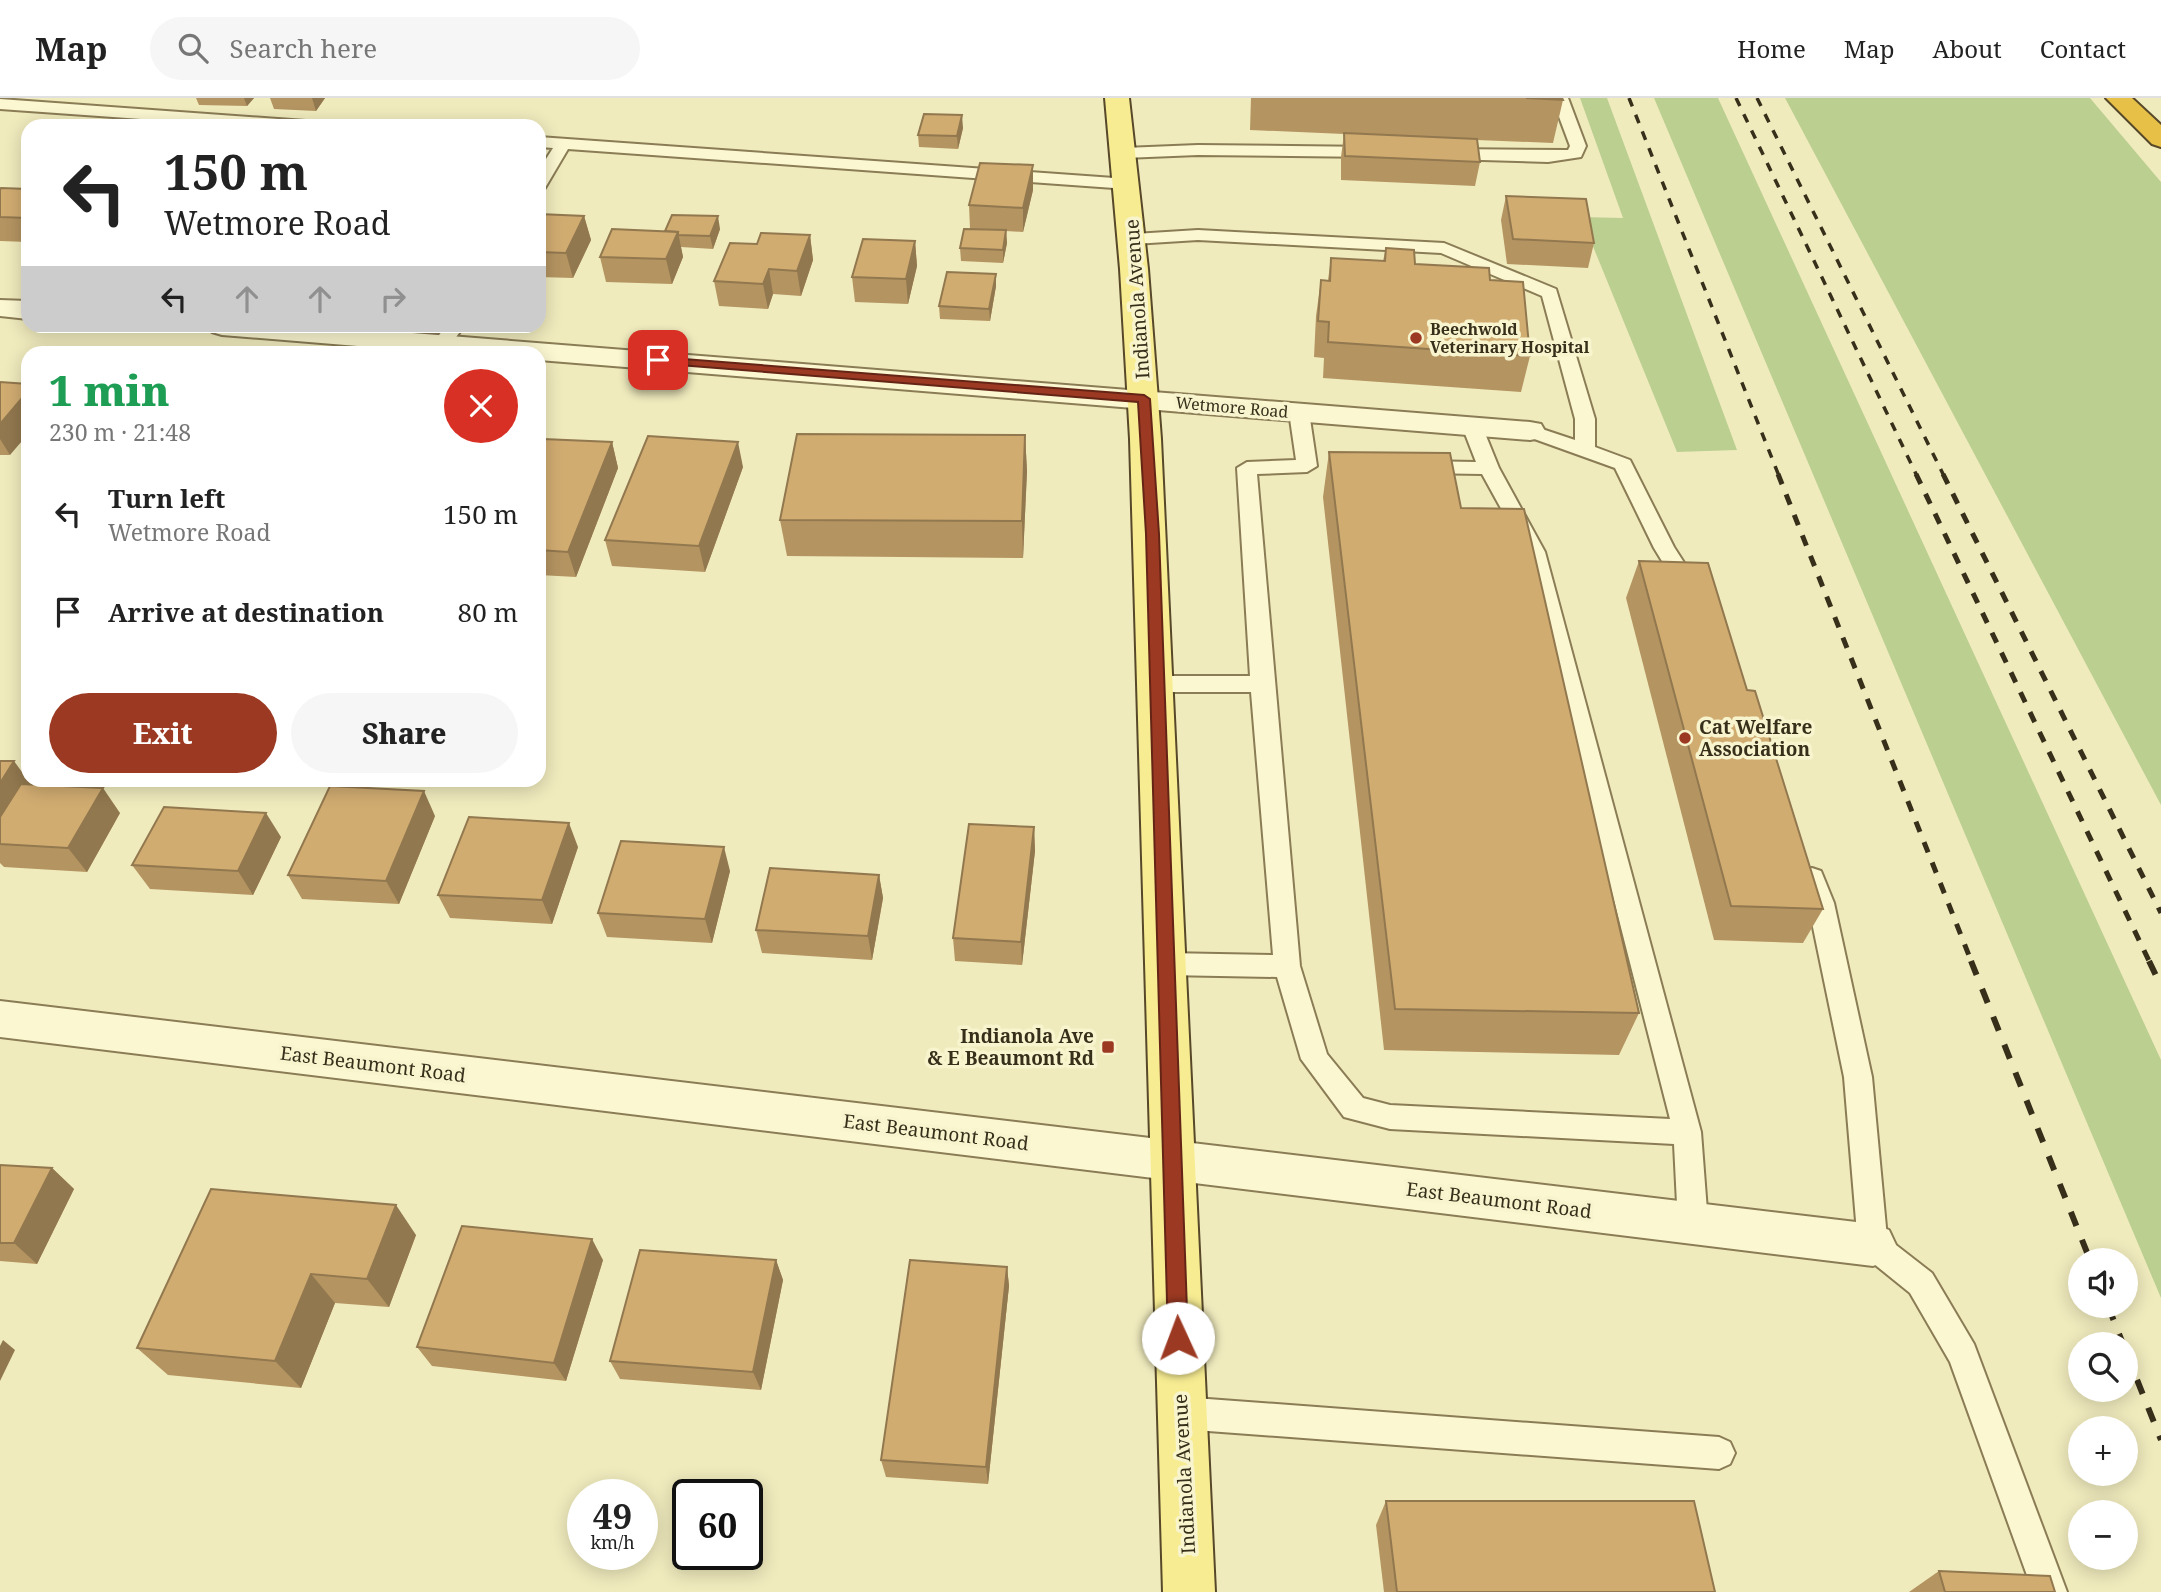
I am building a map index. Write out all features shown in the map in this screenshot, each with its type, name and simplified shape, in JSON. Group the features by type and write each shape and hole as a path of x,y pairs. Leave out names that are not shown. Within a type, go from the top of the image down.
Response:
{"highway":[{"path":"2118,98 2161,139"}],"main road":[{"name":"Indianola Avenue","path":"1118,98 1134,239 1152,534 1189,1592"}],"street":[{"path":"0,308 21,310"},
{"name":"Wetmore Road","path":"420,333 1530,431"},
{"name":"East Beaumont Road","path":"0,1019 1873,1245"}],"lane":[{"path":"1427,154 1548,157 1575,154 1578,146 1560,98"},
{"path":"0,104 209,119"},
{"path":"546,143 1126,168 1198,150 1387,152"},
{"path":"546,173 564,144"},
{"path":"1134,239 1198,235 1444,248 1550,293 1585,419 1585,450"},
{"path":"1299,412 1314,466 1247,468 1262,684 1287,966 1315,1059 1354,1108 1390,1117 1687,1132"},
{"path":"1472,426 1489,468 1535,552 1687,1132 1693,1224"},
{"path":"1530,431 1623,464 1671,559 1691,590 1711,599"},
{"path":"1405,467 1489,468"},
{"path":"1157,684 1262,684"},
{"path":"1803,853 1821,903 1858,1077 1873,1245 1921,1283 1963,1355 2050,1592"},
{"path":"1166,964 1287,966"},
{"path":"1181,1413 1719,1453"}],"green space":[{"path":"1580,98 1607,98 1737,450 1677,452 1581,217 1623,218"},
{"path":"1654,98 1718,98 2161,1060 2161,1298"},
{"path":"1785,98 2090,98 2161,182 2161,805"}],"building":[{"path":"1526,98 1562,98 1563,100"},
{"path":"924,114 962,115 957,136 918,135"},
{"path":"1344,133 1477,139 1480,162 1345,156"},
{"path":"980,163 1033,165 1023,208 969,205"},
{"path":"21,189 21,218 0,217 0,190"},
{"path":"1506,196 1586,199 1594,243 1513,239"},
{"path":"546,214 584,216 566,253 546,252"},
{"path":"672,215 718,216 710,236 678,235 678,232 665,231"},
{"path":"612,229 678,232 666,259 600,257"},
{"path":"964,229 1006,230 1003,250 960,248"},
{"path":"761,233 810,235 797,271 769,269 763,284 714,281 730,243 757,244"},
{"path":"863,239 915,241 906,279 852,277"},
{"path":"1386,248 1414,250 1415,264 1489,268 1490,280 1523,282 1530,356 1328,342 1329,322 1318,321 1321,280 1330,281 1331,258 1385,261"},
{"path":"947,272 996,274 989,309 939,306"},
{"path":"0,382 21,384 21,399 0,424"},
{"path":"797,434 1025,435 1022,521 780,520"},
{"path":"648,436 738,442 699,546 605,540"},
{"path":"546,439 612,442 568,552 546,550"},
{"path":"1329,452 1450,453 1461,508 1524,509 1639,1013 1395,1009"},
{"path":"1639,561 1708,563 1747,690 1755,691 1823,909 1731,906"},
{"path":"0,761 14,761 0,783"},
{"path":"21,784 21,787 103,788 68,848 0,844 0,817"},
{"path":"330,787 424,791 386,881 288,875"},
{"path":"164,807 266,813 238,871 132,865"},
{"path":"469,817 569,823 542,900 438,895"},
{"path":"969,824 1034,827 1021,942 953,938"},
{"path":"621,841 724,847 705,919 598,913"},
{"path":"770,868 879,875 868,936 756,930"},
{"path":"0,1165 52,1168 14,1243 0,1243"},
{"path":"211,1189 396,1205 367,1279 311,1274 275,1361 137,1348"},
{"path":"462,1226 592,1239 554,1363 417,1347"},
{"path":"640,1250 776,1260 753,1372 610,1361"},
{"path":"910,1260 1007,1267 986,1467 881,1460"},
{"path":"1386,1501 1694,1501 1715,1592 1397,1592"},
{"path":"1939,1571 2050,1576 2055,1592 1945,1592"}],"railway":[{"path":"1629,98 1779,476"},
{"path":"1736,98 1917,476"},
{"path":"1757,98 1944,476"},
{"path":"1778,474 1972,963"},
{"path":"1916,474 2150,963"},
{"path":"1943,474 2161,913"},
{"path":"1971,961 2085,1248"},
{"path":"2149,961 2161,986"},
{"path":"2113,1318 2118,1332"},
{"path":"2138,1382 2161,1440"}],"place":[{"name":"Beechwold Veterinary Hospital","path":"1416,338"},
{"name":"Cat Welfare Association","path":"1685,738"},
{"name":"Indianola Ave & E Beaumont Rd","path":"1108,1047"}],"route":[{"path":"658,360 1144,399 1152,534 1178,1338"}]}
